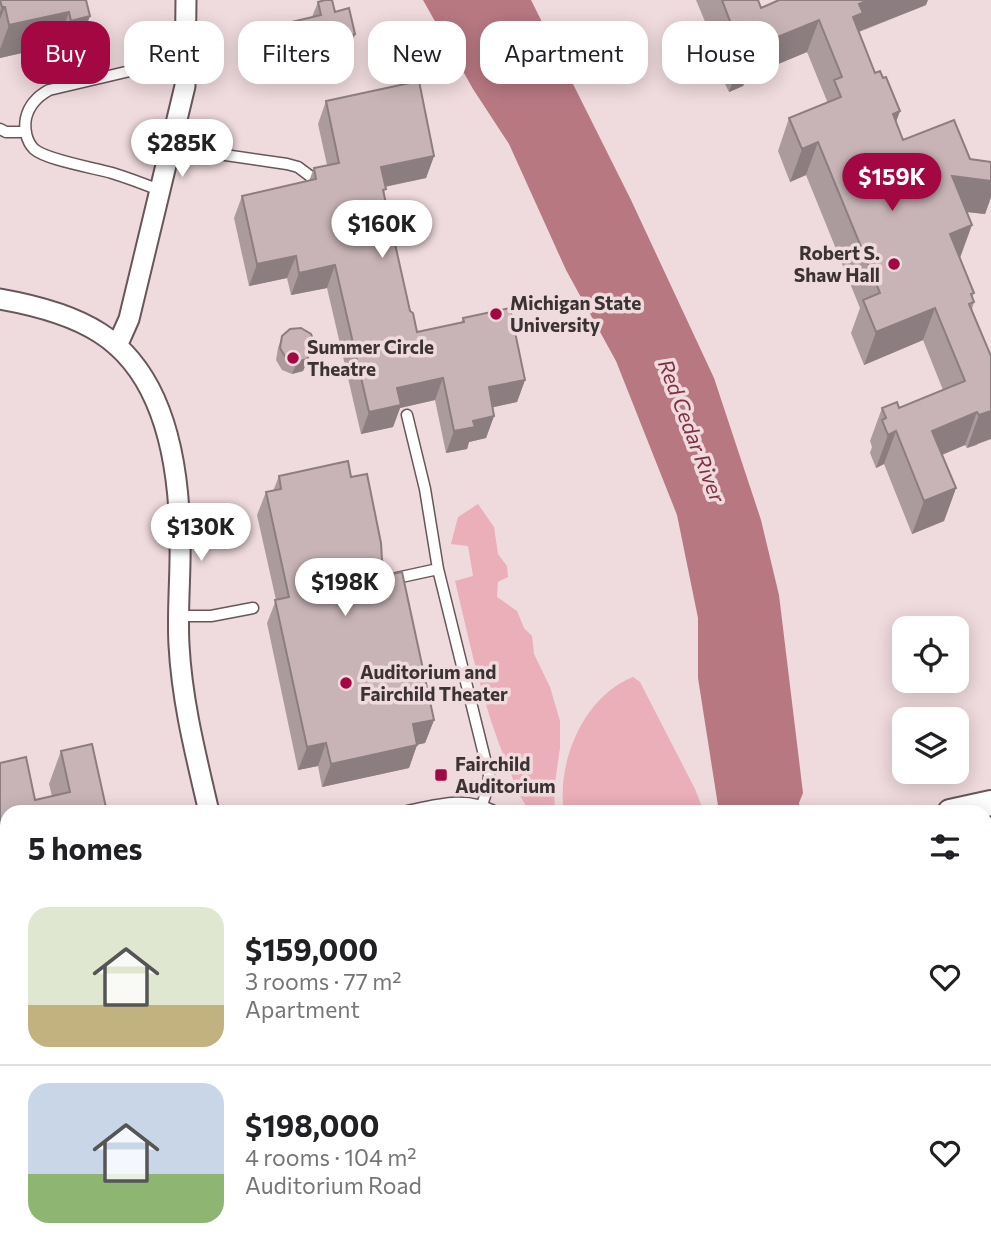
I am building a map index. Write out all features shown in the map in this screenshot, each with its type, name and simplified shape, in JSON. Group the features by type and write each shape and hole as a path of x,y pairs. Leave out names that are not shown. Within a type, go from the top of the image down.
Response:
{"street":[{"path":"186,0 186,21"},
{"path":"117,346 129,319 185,84"},
{"path":"0,299 50,311 100,333 132,362 160,411 168,437 178,501 183,698 207,805"}],"lane":[{"path":"124,72 50,90 36,99 28,111 26,132 35,150 46,155 159,190"},
{"path":"0,130 26,132"},
{"path":"170,147 287,164 298,167 310,176"},
{"path":"407,415 425,489 438,569 489,775 482,805 451,802 437,805"},
{"path":"381,582 438,569"},
{"path":"179,615 211,616 253,608"}],"shaded area":[{"path":"478,504 494,527 498,554 507,566 508,577 498,582 497,597 517,611 524,628 532,636 534,654 550,687 560,721 555,805 526,805 516,786 492,723 455,581 473,576 468,546 451,544 458,517"},
{"path":"633,677 640,682 701,805 564,805 565,772 577,733 600,699"}],"water":[{"name":"Red Cedar River","path":"423,0 531,0 542,21 480,21 480,84 573,84 631,200 714,378 761,520 779,595 803,793 799,805 718,805 698,678 698,618 677,515 616,361 566,270 509,144 466,77 466,21 435,21"}],"building":[{"path":"0,0 86,0 90,16 71,21 69,12 9,25 5,7 2,7"},
{"path":"332,0 335,12 349,8 352,21 296,21 321,15 318,2"},
{"path":"722,0 758,0 761,8 779,0 868,0 859,4 863,13 853,17 875,73 880,71 883,78 886,77 900,111 893,114 903,140 954,120 970,159 991,162 991,181 952,176 972,225 950,234 974,293 971,294 974,302 969,304 991,356 991,411 979,415 977,412 932,431 956,488 924,501 896,431 888,435 882,420 886,418 882,408 897,402 899,408 965,381 935,308 876,332 863,300 880,293 818,142 802,149 789,118 841,97 834,80 842,77 819,20 779,36 779,21 730,21"},
{"path":"405,84 420,84 434,156 381,167 386,189 383,190 417,332 510,308 525,380 489,387 494,416 473,421 475,427 454,431 443,378 397,388 401,405 369,412 335,265 299,273 296,256 257,264 242,196 316,179 314,168 339,163 326,101"},
{"path":"301,328 311,334 315,344 307,359 297,362 286,358 280,348 282,336 290,329"},
{"name":"Auditorium and Fairchild Theater","path":"348,461 351,477 367,474 387,575 402,572 434,720 413,724 417,745 331,764 326,743 307,747 275,600 289,597 266,492 281,489 279,476"},
{"path":"92,744 105,805 0,805 0,763 26,757 35,800 70,792 61,751"}],"place":[{"name":"Robert S. Shaw Hall","path":"894,264"},
{"name":"Michigan State University","path":"496,314"},
{"name":"Summer Circle Theatre","path":"293,358"},
{"name":"Auditorium and Fairchild Theater","path":"346,683"},
{"name":"Fairchild Auditorium","path":"441,775"}]}
